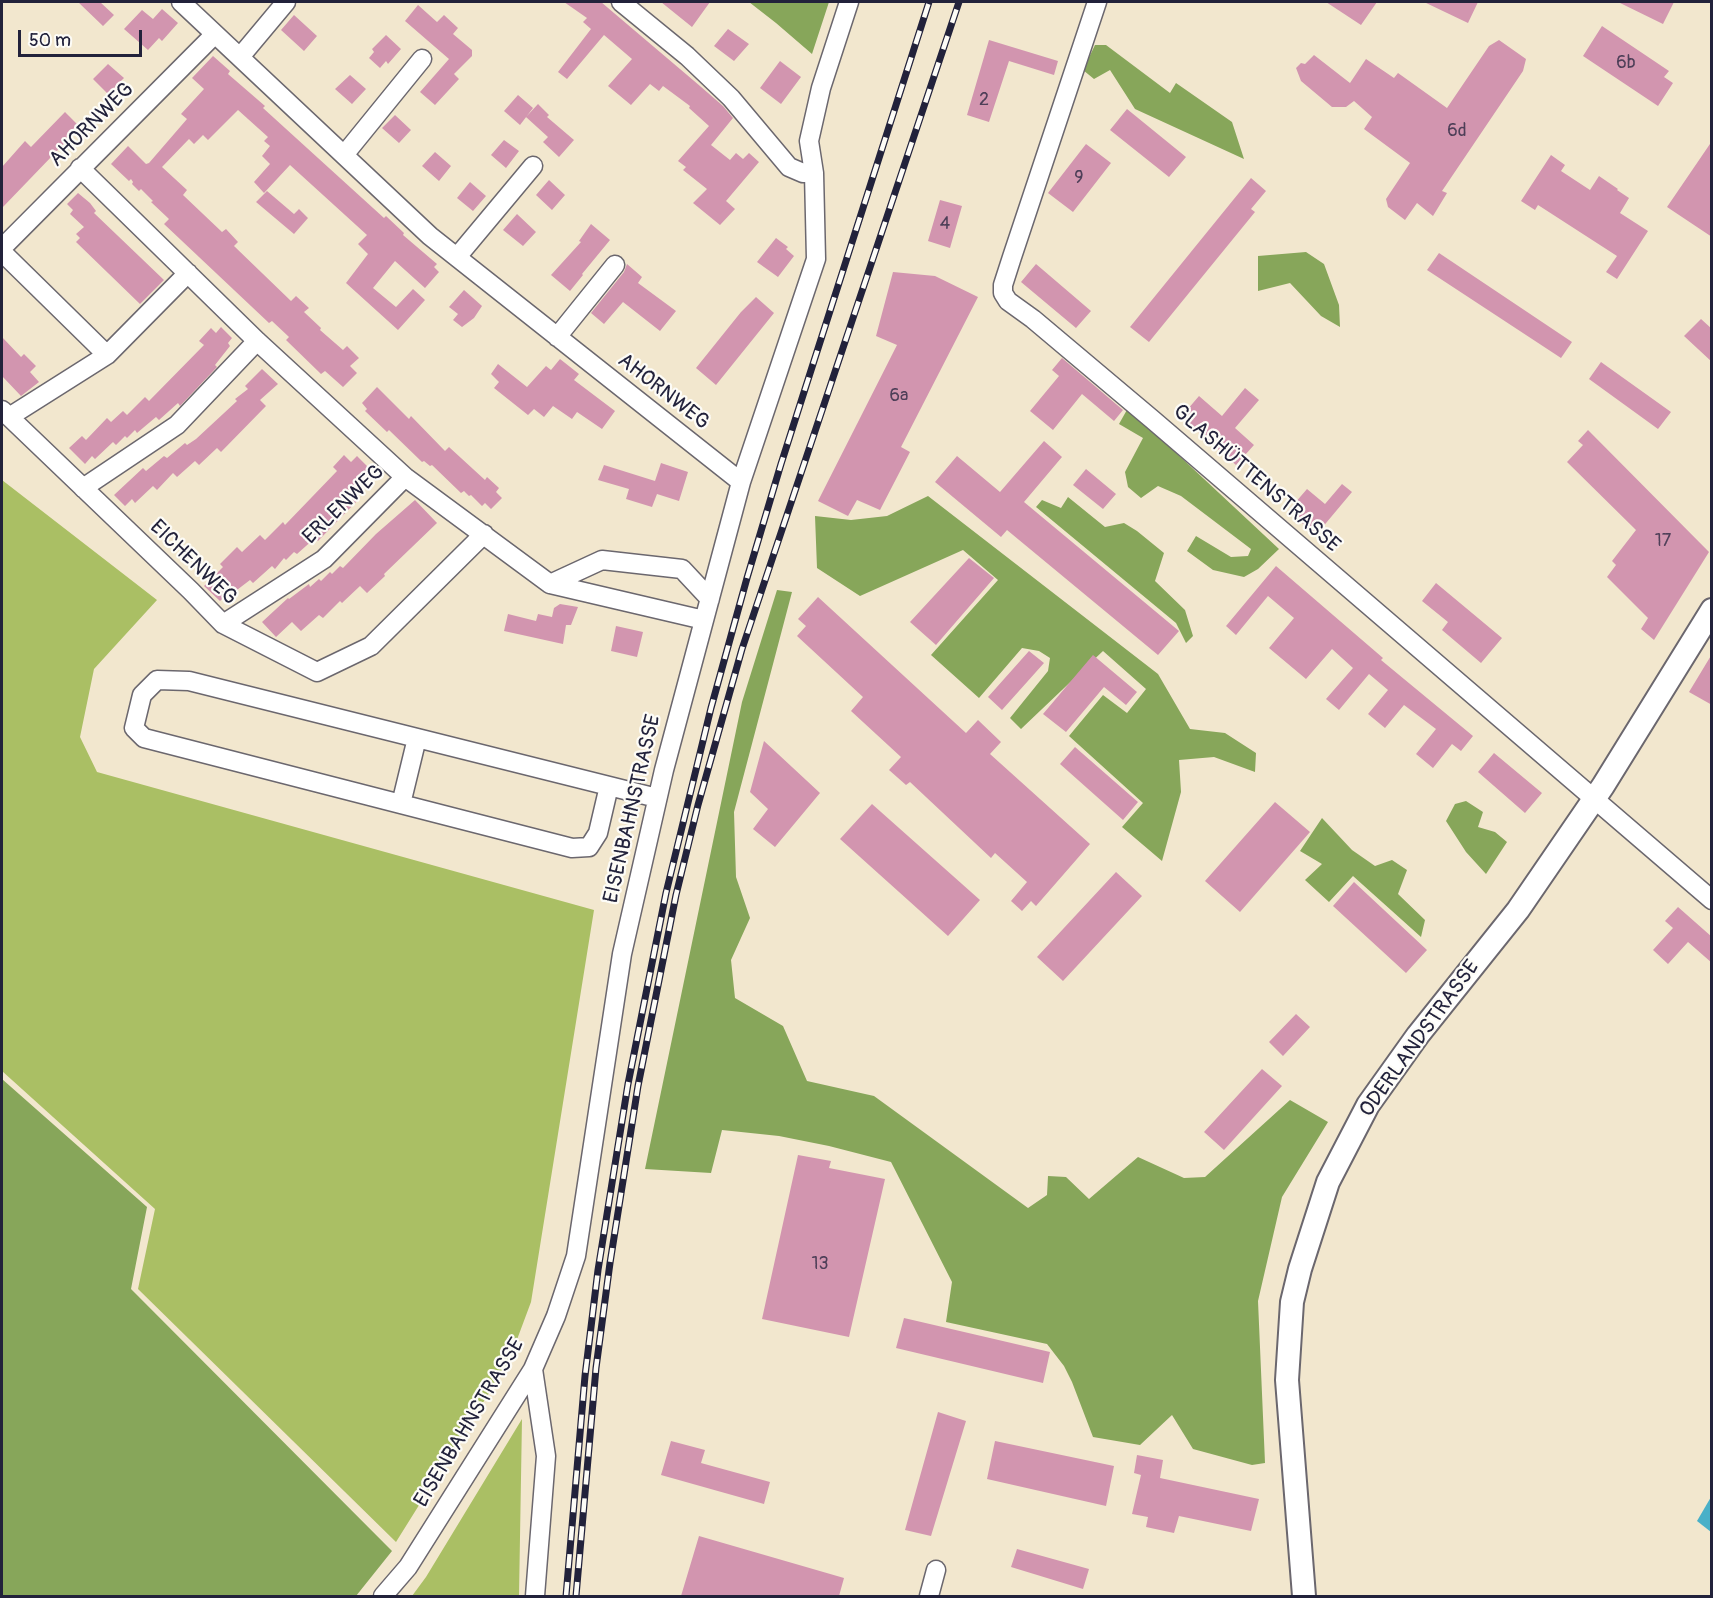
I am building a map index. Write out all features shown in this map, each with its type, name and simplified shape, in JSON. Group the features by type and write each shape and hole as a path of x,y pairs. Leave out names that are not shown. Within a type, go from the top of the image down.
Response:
{"street":[{"name":"AHORNWEG","path":"181,2 430,236 741,482"},
{"path":"240,57 286,2"},
{"path":"621,2 687,56 731,98 789,167 803,173 814,173"},
{"name":"EISENBAHNSTRASSE","path":"383,1596 408,1567 532,1369 556,1316 576,1256 622,954 657,798 741,482 816,259 814,173 809,141 821,88 849,2"},
{"name":"GLASHÜTTENSTRASSE","path":"1097,2 1012,257 1003,293 1008,301 1033,319 1153,420 1712,900"},
{"name":"AHORNWEG","path":"107,355 2,250 80,168 215,34"},
{"path":"344,155 422,60"},
{"path":"457,257 533,166"},
{"path":"80,168 257,341 405,477 550,584 704,620"},
{"path":"557,337 615,265"},
{"path":"5,413 107,355 188,273"},
{"path":"82,488 177,425 257,341"},
{"name":"EICHENWEG","path":"5,413 223,624 316,672 371,646 484,534"},
{"name":"ERLENWEG","path":"223,624 324,559 405,477"},
{"path":"550,584 602,560 682,569 710,599"},
{"name":"ODERLANDSTRASSE","path":"1304,1596 1287,1380 1292,1302 1300,1269 1328,1182 1368,1105 1418,1035 1518,910 1594,800 1712,610"},
{"path":"609,786 598,833 590,847 572,848 144,738 134,728 142,695 157,680 189,681 609,786 657,798"},
{"path":"401,804 417,738"},
{"path":"532,1369 546,1456 535,1596"},
{"path":"929,1596 936,1570"}],"green space":[{"path":"749,2 829,2 812,54 776,23"},
{"path":"1095,45 1106,45 1170,93 1176,83 1232,122 1244,159 1135,109 1110,70 1094,79 1083,70"},
{"path":"1306,252 1324,264 1339,305 1340,327 1321,316 1290,283 1258,291 1258,256"},
{"path":"1128,408 1279,549 1258,569 1244,577 1213,570 1187,551 1196,536 1231,557 1248,556 1251,549 1181,496 1158,486 1141,498 1128,487 1125,472 1143,438 1119,424"},
{"path":"2,480 157,600 94,669 80,737 97,772 594,910 531,1302 509,1361 396,1542 138,1289 155,1209 2,1071"},
{"path":"928,496 1158,674 1190,729 1225,733 1256,753 1255,772 1214,757 1179,760 1181,792 1162,861 1122,827 1143,803 1069,736 1103,695 1127,713 1146,689 1103,651 1021,729 1010,718 1048,671 1050,658 1039,651 1022,648 979,698 931,655 998,580 963,550 860,596 817,568 815,516 851,520 887,516"},
{"path":"1068,497 1105,527 1124,523 1164,553 1155,581 1185,610 1193,636 1186,643 1176,623 1036,507 1042,500 1061,508"},
{"path":"777,590 792,592 734,812 736,877 750,918 731,960 735,998 783,1026 807,1081 874,1096 1028,1208 1047,1195 1048,1176 1066,1177 1089,1199 1138,1157 1184,1178 1205,1177 1290,1100 1328,1122 1282,1197 1258,1301 1265,1463 1252,1465 1193,1449 1172,1415 1140,1445 1093,1437 1072,1382 1064,1366 1047,1344 946,1322 952,1282 891,1162 779,1136 722,1130 711,1173 645,1169 742,702"},
{"path":"1466,801 1483,812 1478,827 1495,832 1507,842 1486,874 1466,852 1446,821 1455,804"},
{"path":"1322,818 1352,850 1375,866 1392,860 1407,870 1398,894 1425,920 1421,937 1353,876 1329,902 1305,880 1322,864 1300,851"},
{"path":"2,1079 147,1207 131,1289 392,1551 356,1596 2,1596"},
{"path":"522,1419 519,1596 412,1596 426,1577"}],"water":[{"path":"1711,1497 1711,1532 1697,1521"}],"building":[{"path":"78,2 100,2 114,15 103,26"},
{"path":"564,2 601,2 723,106 733,118 711,145 730,160 736,153 743,159 749,153 759,162 726,201 735,209 720,225 693,203 707,189 683,170 686,167 678,161 709,126 689,108 690,106 663,86 659,91 650,84 631,105 608,86 632,59 604,35 567,79 558,72 591,29 583,22 587,18"},
{"path":"661,2 710,2 692,27"},
{"path":"1326,2 1377,2 1361,25"},
{"path":"1424,2 1478,2 1468,23"},
{"path":"1618,2 1674,2 1663,24"},
{"path":"418,5 437,22 444,15 458,28 453,34 472,50 472,56 454,74 459,79 435,105 420,92 449,59 405,21"},
{"path":"162,9 178,23 162,41 159,38 148,50 124,29 142,10 153,19"},
{"path":"294,15 317,36 304,51 281,30"},
{"path":"1602,26 1669,71 1664,77 1673,83 1658,106 1583,56"},
{"path":"728,29 749,44 734,61 714,46"},
{"path":"386,35 401,49 388,64 386,61 380,68 369,58 374,52 372,49"},
{"path":"989,40 1058,61 1054,75 1009,61 989,122 967,115"},
{"path":"1499,40 1526,59 1523,71 1442,191 1447,193 1433,216 1417,203 1405,220 1388,207 1386,199 1410,163 1364,129 1372,117 1354,101 1346,107 1332,107 1301,81 1296,68 1301,63 1305,64 1314,55 1350,83 1366,59 1394,78 1398,73 1447,108 1489,46"},
{"path":"213,56 230,71 228,74 265,106 263,108 437,264 434,267 439,272 425,288 395,261 373,288 396,307 413,289 425,300 398,330 346,283 368,254 358,244 367,235 290,165 264,193 254,182 270,164 262,156 270,146 264,141 268,137 238,110 208,140 203,135 194,144 189,139 162,167 187,190 183,195 222,232 226,229 238,242 234,246 291,301 296,296 309,308 304,312 321,328 320,330 343,350 347,346 359,358 350,366 357,373 343,387 325,371 321,374 286,340 289,337 272,321 269,323 164,224 169,219 141,189 139,191 132,184 131,179 129,181 111,164 128,146 146,164 149,163 187,119 181,114 204,89 192,78"},
{"path":"780,61 801,77 781,104 760,88"},
{"path":"108,64 124,78 108,94 93,79"},
{"path":"350,75 366,89 352,104 335,89"},
{"path":"518,95 533,108 520,125 504,111"},
{"path":"538,104 549,115 547,117 574,140 559,157 543,142 548,137 526,117"},
{"path":"1127,109 1186,157 1169,177 1110,130"},
{"path":"65,112 80,127 2,208 2,167 25,141 31,147"},
{"path":"395,115 411,130 399,143 382,128"},
{"path":"504,140 519,151 506,168 491,155"},
{"path":"1712,141 1712,237 1667,207"},
{"path":"1086,144 1111,163 1073,212 1048,193"},
{"path":"435,152 451,166 439,181 422,166"},
{"path":"1551,155 1565,165 1561,171 1590,190 1599,176 1618,189 1629,198 1620,213 1648,231 1617,279 1606,272 1617,256 1538,205 1535,210 1521,201"},
{"path":"1251,178 1266,191 1251,209 1255,212 1149,342 1130,327"},
{"path":"549,180 565,195 552,210 536,195"},
{"path":"470,182 486,196 473,211 457,198"},
{"path":"267,191 294,214 299,209 308,218 294,234 256,202"},
{"path":"78,193 90,203 96,211 94,213 164,280 140,304 76,242 80,238 76,234 84,227 70,214 73,210 67,204"},
{"path":"940,200 962,206 950,248 928,241"},
{"path":"517,214 536,232 523,246 503,230"},
{"path":"591,224 610,240 570,291 551,275 581,242 579,241"},
{"path":"776,238 788,247 786,249 794,256 778,277 757,262"},
{"path":"1439,253 1572,342 1561,358 1427,270"},
{"path":"627,264 642,277 638,283 676,311 660,331 623,302 604,324 591,313 624,272"},
{"path":"1036,264 1091,311 1076,328 1021,282"},
{"path":"893,272 935,276 978,297 901,447 910,452 880,510 857,500 848,516 818,501 897,345 876,336"},
{"path":"464,290 482,306 474,318 462,327 453,320 458,314 449,307"},
{"path":"756,297 774,313 716,385 696,368"},
{"path":"1701,319 1712,329 1712,362 1684,336"},
{"path":"221,327 232,338 228,343 230,346 215,365 217,367 180,406 178,403 159,420 156,417 137,433 135,430 127,438 125,436 116,445 113,442 95,459 92,456 85,464 69,448 82,436 86,440 107,418 111,422 123,411 127,415 145,397 149,401 204,345 199,341 211,328 216,333"},
{"path":"2,337 21,357 24,354 36,366 30,372 39,382 21,396 2,376"},
{"path":"1062,358 1123,410 1114,421 1082,394 1053,430 1030,411 1059,376 1052,370"},
{"path":"560,359 579,374 574,380 615,411 602,429 577,412 572,419 553,406 544,417 534,409 528,415 494,388 499,382 491,374 498,364 527,387 546,366 551,370"},
{"path":"1601,362 1671,412 1658,429 1589,379"},
{"path":"262,369 278,384 260,400 266,406 221,452 217,448 199,465 195,461 177,477 173,473 157,490 153,486 135,503 132,499 125,506 114,495 143,468 146,471 164,456 167,458 185,443 187,445 196,439 237,401 235,399 248,389 245,386"},
{"path":"377,387 409,419 411,416 445,451 449,447 485,480 487,477 499,488 496,492 502,498 491,509 485,503 482,506 471,495 469,496 464,491 461,493 432,465 422,462 389,430 387,432 365,411 367,409 362,403"},
{"path":"1245,388 1259,400 1235,428 1254,445 1236,465 1181,417 1199,396 1222,416"},
{"path":"1588,430 1709,552 1654,640 1641,629 1648,618 1607,577 1616,565 1612,561 1636,530 1567,462 1583,445 1578,441"},
{"path":"1044,441 1062,457 1024,502 1179,631 1158,655 1007,530 1001,537 935,482 957,456 1000,492"},
{"path":"344,455 351,462 357,456 372,471 367,476 370,479 358,492 360,494 355,499 357,501 318,541 315,538 297,554 294,552 286,560 284,558 275,569 272,566 253,583 250,580 233,593 230,591 220,601 204,586 223,567 220,564 237,547 242,552 260,535 265,540 283,522 285,525 337,471 333,467"},
{"path":"661,463 688,472 679,501 657,494 652,507 626,499 629,489 598,480 604,465 655,481"},
{"path":"1086,469 1116,494 1103,509 1073,485"},
{"path":"1342,484 1352,492 1316,535 1288,511 1307,489 1325,504"},
{"path":"415,500 437,523 367,593 360,586 323,618 319,615 301,631 292,622 276,637 262,622 288,598 309,584 310,587 330,572 332,574 340,566 343,568 376,534"},
{"path":"969,558 994,578 936,645 910,622"},
{"path":"1276,566 1383,658 1381,660 1473,736 1461,751 1452,744 1433,768 1416,754 1436,729 1404,705 1385,728 1368,714 1388,690 1369,674 1339,710 1326,699 1353,668 1332,649 1306,679 1269,648 1294,618 1268,596 1236,635 1226,626"},
{"path":"1436,583 1502,638 1481,663 1442,630 1448,622 1422,601"},
{"path":"818,597 966,733 978,720 1001,742 990,754 1090,844 1036,906 1031,901 1022,911 1011,901 1027,882 995,853 991,858 910,782 906,785 889,770 901,757 851,711 863,697 797,636 806,626 798,619"},
{"path":"560,604 578,607 571,625 566,625 563,644 504,631 508,614 536,621 538,614 552,617 554,608"},
{"path":"616,626 643,632 637,657 611,651"},
{"path":"1029,651 1044,663 1002,710 988,697"},
{"path":"1712,654 1712,705 1689,692"},
{"path":"1093,655 1137,692 1126,705 1104,687 1066,732 1043,714"},
{"path":"764,741 820,793 775,847 753,829 768,809 750,792"},
{"path":"1075,747 1138,802 1123,820 1060,764"},
{"path":"1494,753 1542,793 1525,813 1478,772"},
{"path":"1275,802 1310,832 1240,912 1205,881"},
{"path":"872,804 980,900 948,936 840,839"},
{"path":"1116,872 1142,896 1063,981 1037,957"},
{"path":"1354,882 1427,950 1406,973 1333,906"},
{"path":"1678,907 1712,937 1712,963 1688,942 1668,964 1653,950 1673,928 1665,921"},
{"path":"1296,1014 1310,1027 1283,1056 1269,1042"},
{"path":"1262,1069 1282,1086 1224,1150 1204,1132"},
{"path":"798,1155 831,1161 829,1168 885,1179 849,1337 762,1319"},
{"path":"904,1318 1050,1352 1043,1383 896,1348"},
{"path":"938,1412 966,1421 931,1536 905,1530"},
{"path":"671,1441 705,1450 701,1463 770,1482 764,1504 661,1475"},
{"path":"995,1441 1114,1466 1106,1506 987,1479"},
{"path":"1137,1455 1163,1460 1160,1478 1259,1499 1251,1531 1179,1516 1174,1533 1146,1527 1148,1517 1132,1514 1141,1475 1134,1473"},
{"path":"699,1536 844,1578 839,1596 681,1596"},
{"path":"1017,1549 1089,1569 1083,1589 1011,1567"}],"railway":[{"path":"566,1596 585,1376 598,1270 628,1084 666,893 711,708 747,578 781,464 929,2"},
{"path":"576,1596 596,1368 610,1263 638,1086 676,895 698,805 742,649 959,2"}]}
